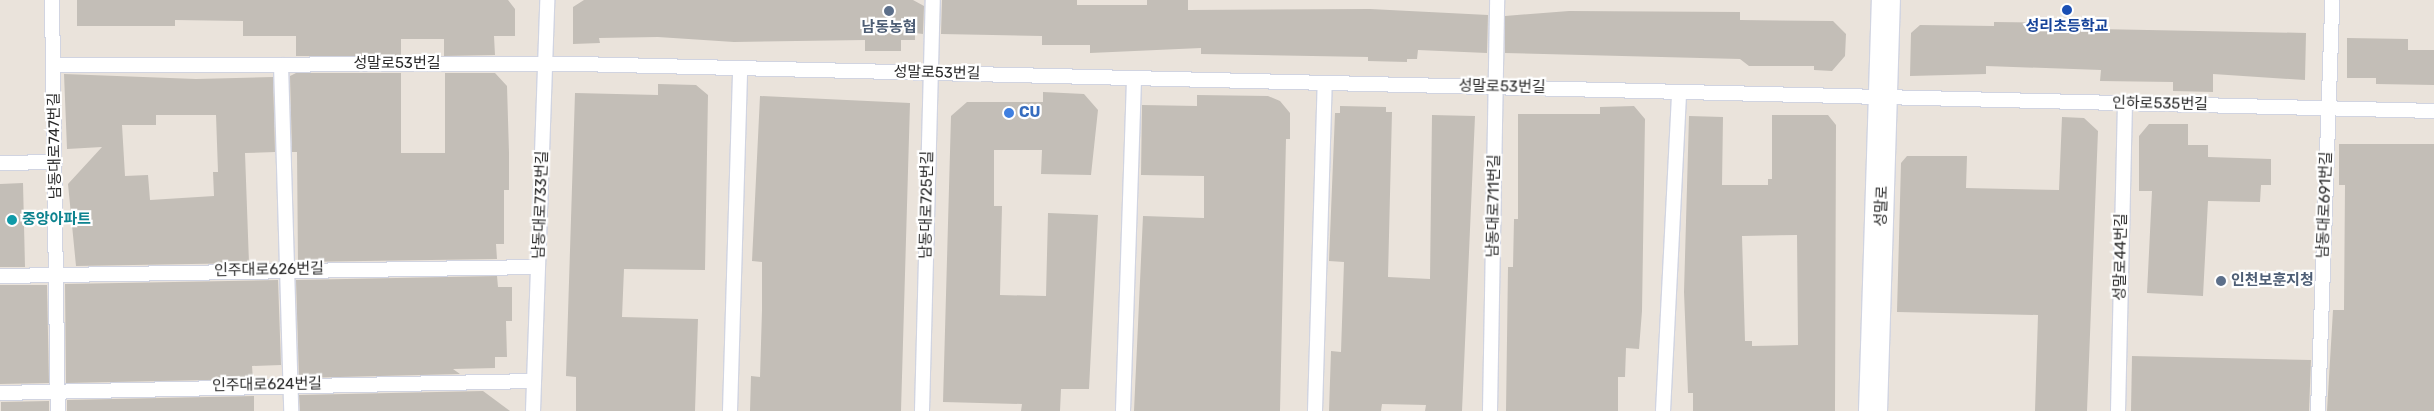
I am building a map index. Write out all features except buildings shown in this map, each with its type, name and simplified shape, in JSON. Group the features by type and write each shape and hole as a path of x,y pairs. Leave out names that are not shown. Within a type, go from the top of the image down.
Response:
{"street":[{"name":"성말로","path":"1874,411 1886,97 1886,0"}],"lane":[{"name":"남동대로747번길","path":"52,0 58,411"},
{"name":"남동대로733번길","path":"534,411 547,64 547,0"},
{"name":"남동대로725번길","path":"922,411 932,0"},
{"name":"남동대로711번길","path":"1490,411 1497,0"},
{"name":"남동대로691번길","path":"2318,411 2332,0"},
{"name":"성말로53번길","path":"53,65 547,64 1886,97"},
{"path":"281,65 291,411"},
{"path":"730,411 740,68"},
{"path":"1123,411 1134,78"},
{"path":"1315,411 1325,83"},
{"path":"1663,411 1679,92"},
{"name":"인하로535번길","path":"1886,97 2434,111"},
{"name":"성말로44번길","path":"2118,411 2125,103"},
{"path":"0,163 55,162"},
{"name":"인주대로626번길","path":"0,276 287,269 538,268"},
{"name":"인주대로624번길","path":"0,393 290,384 534,381"}],"place":[{"name":"성리초등학교","path":"2067,10"},
{"name":"남동농협","path":"889,11"},
{"name":"CU","path":"1009,113"},
{"name":"중앙아파트","path":"12,220"},
{"name":"인천보훈지청","path":"2221,281"}]}
